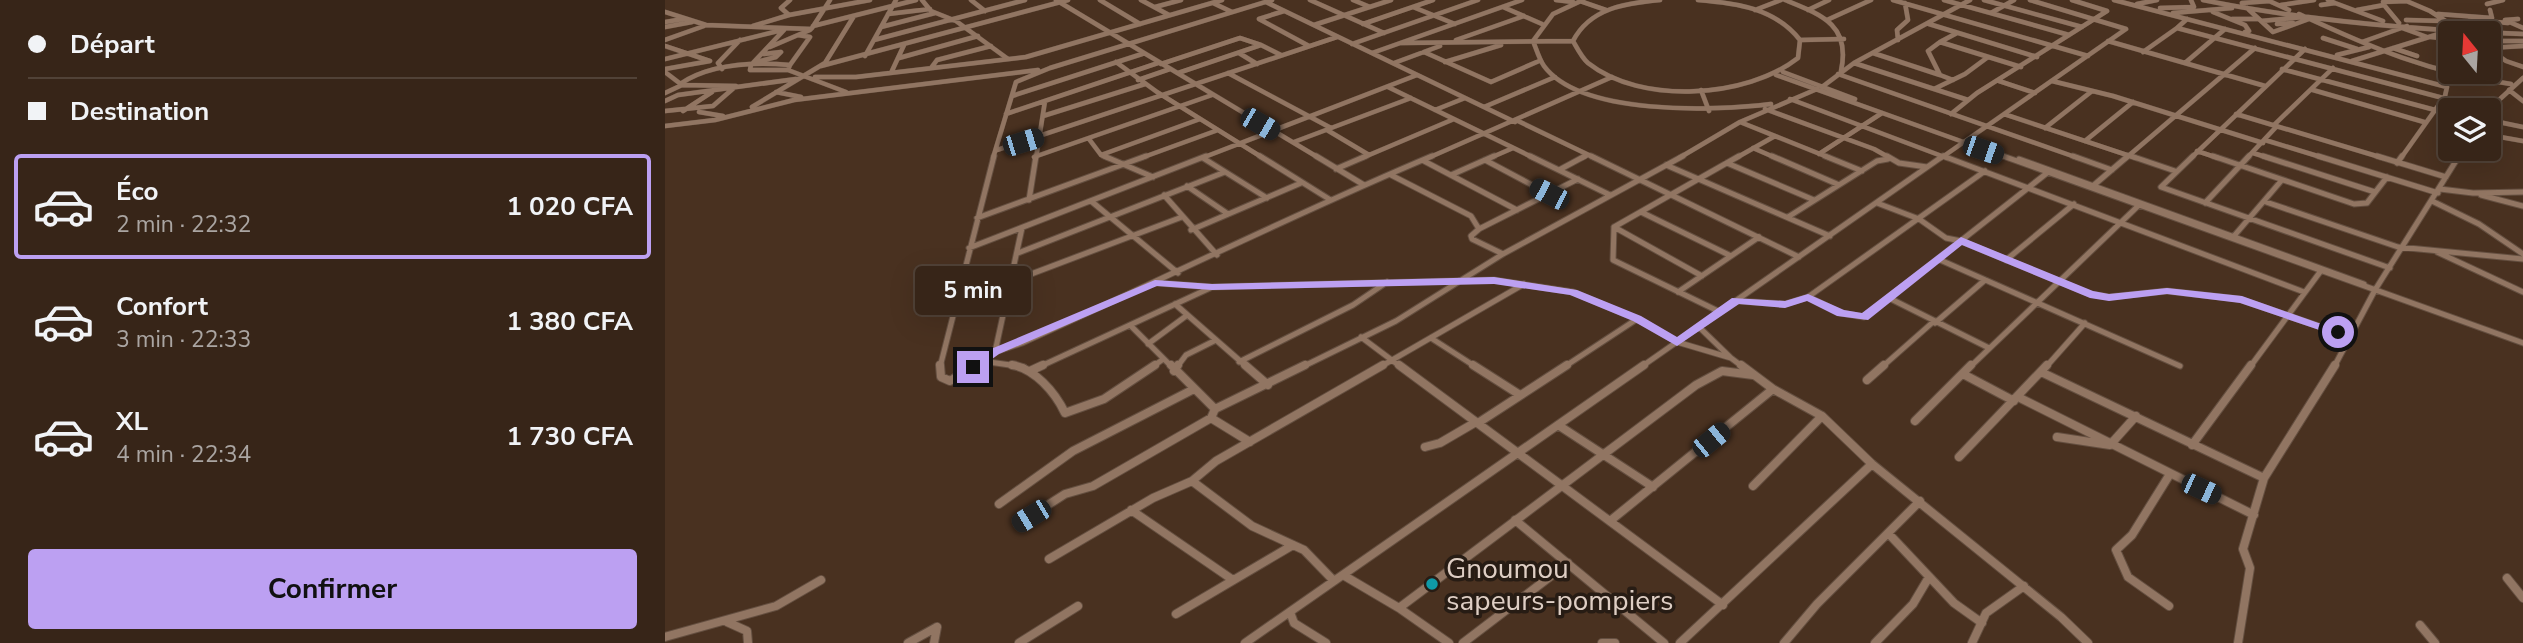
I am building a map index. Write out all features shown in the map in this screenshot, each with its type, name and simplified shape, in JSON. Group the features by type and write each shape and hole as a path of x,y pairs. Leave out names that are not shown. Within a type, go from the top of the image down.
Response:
{"street":[{"path":"789,15 782,10 780,2 790,0"},
{"path":"789,67 810,37 812,27 830,0"},
{"path":"753,27 789,15 823,11 868,0"},
{"path":"665,12 706,25 795,28 812,27 895,3 916,0"},
{"path":"922,0 935,13 952,19 1008,59"},
{"path":"971,0 985,10"},
{"path":"874,40 1025,0"},
{"path":"821,66 1068,0"},
{"path":"1100,0 1140,24"},
{"path":"1141,0 1169,15"},
{"path":"1155,7 1181,0"},
{"path":"814,77 891,73 1042,53 1222,0"},
{"path":"1272,0 1019,79 1006,114 977,218 957,302 940,358 940,374 950,381 995,352 1178,273 1329,199 1516,122 1612,77"},
{"path":"1314,0 1384,33"},
{"path":"1353,0 1370,7"},
{"path":"1314,25 1391,0"},
{"path":"1363,24 1433,0"},
{"path":"1352,44 1478,0"},
{"path":"1372,54 1522,0"},
{"path":"1556,0 1579,1 1608,10"},
{"path":"1573,41 1582,24 1608,10 1660,0"},
{"path":"1698,0 1755,10 1784,23 1800,40 1844,39"},
{"path":"1755,10 1783,0 1827,20 1844,39 1840,72"},
{"path":"1808,10 1829,0"},
{"path":"1827,20 1871,0"},
{"path":"1894,0 2088,56"},
{"path":"1944,0 2069,35"},
{"path":"1018,524 1065,494 1093,486 1211,418 1215,410 1410,313 1503,254 1740,122 1820,88 1854,62 1970,0"},
{"path":"1984,0 2082,27"},
{"path":"1991,13 2014,0"},
{"path":"1245,643 2126,28 2030,0"},
{"path":"1951,114 1968,100 2107,10 2072,0"},
{"path":"2116,0 2447,87 2443,98 2177,28"},
{"path":"2191,0 2195,9 2211,22 2207,24"},
{"path":"2203,0 2238,7 2293,12"},
{"path":"2283,0 2242,3 2275,32 2289,28 2307,17"},
{"path":"2278,5 2314,0"},
{"path":"2327,0 2430,38"},
{"path":"2383,2 2405,0 2436,14 2445,21"},
{"path":"2487,4 2503,0"},
{"path":"1058,1 1142,54 1364,185"},
{"path":"1579,1 1551,13 1533,41 1539,61 1555,77 1607,99 1709,111 1783,102"},
{"path":"2269,1 2379,52 2510,87 2523,101"},
{"path":"1266,2 1799,257"},
{"path":"2133,5 2154,2 2164,13"},
{"path":"895,3 912,7 909,12"},
{"path":"866,56 895,3"},
{"path":"1213,3 1232,12"},
{"path":"2321,5 2335,3"},
{"path":"1898,40 1897,30 1908,20 1905,4"},
{"path":"2293,4 2307,17"},
{"path":"2354,10 2384,5 2401,26"},
{"path":"1413,7 1455,24"},
{"path":"1503,7 1542,24"},
{"path":"2159,8 2195,9 2202,12 2238,7"},
{"path":"888,14 930,9"},
{"path":"2164,13 2195,9"},
{"path":"2436,14 2490,18 2494,16 2490,10"},
{"path":"1284,11 1259,19 1309,46"},
{"path":"2211,11 2245,25 2249,31 2242,33"},
{"path":"881,27 935,13"},
{"path":"743,112 821,66 831,56 855,16"},
{"path":"1393,64 1524,16"},
{"path":"2033,25 2046,17"},
{"path":"2232,19 2260,21 2307,17 2389,23"},
{"path":"665,24 685,19"},
{"path":"2143,51 2187,19"},
{"path":"2508,23 2505,20 2518,19"},
{"path":"2406,20 2438,22"},
{"path":"2470,20 2508,23 2523,31"},
{"path":"665,24 694,21"},
{"path":"2245,25 2260,21"},
{"path":"2277,24 2298,22"},
{"path":"1929,23 2037,57"},
{"path":"665,40 706,25"},
{"path":"2362,42 2409,25 2438,33"},
{"path":"770,47 812,27"},
{"path":"665,59 683,52 795,28"},
{"path":"2185,63 2225,29"},
{"path":"753,64 784,30"},
{"path":"2501,31 2523,31"},
{"path":"1940,75 1928,51 1957,32"},
{"path":"798,35 810,37"},
{"path":"899,58 978,36"},
{"path":"997,150 1337,37"},
{"path":"2353,61 2438,37"},
{"path":"1006,114 1240,38 1281,55"},
{"path":"2323,38 2358,50"},
{"path":"722,69 718,64 720,59 742,39"},
{"path":"1573,41 1583,60 1612,77 1648,86 1701,90 1739,86 1783,72 1798,58 1800,40"},
{"path":"1445,62 1487,48 1524,41"},
{"path":"1401,43 1573,41"},
{"path":"2108,41 2265,86"},
{"path":"2501,41 2523,41"},
{"path":"1940,42 2021,67"},
{"path":"891,73 904,44"},
{"path":"1178,73 1261,45"},
{"path":"931,68 937,60 991,46"},
{"path":"2501,48 2523,46"},
{"path":"666,47 710,61 665,70 671,79 681,85 701,87"},
{"path":"2333,56 2369,47"},
{"path":"2094,185 2255,48"},
{"path":"2393,48 2417,56"},
{"path":"2305,49 2161,187 2390,268"},
{"path":"764,54 781,52 776,57 753,64 692,76 665,93 713,92 798,79"},
{"path":"1197,52 1214,61"},
{"path":"1424,52 1491,82 1539,61"},
{"path":"1239,53 1257,64"},
{"path":"1873,53 1954,80"},
{"path":"1012,96 1101,67 1118,65 1142,54"},
{"path":"1934,89 1954,80 1988,57"},
{"path":"2501,57 2523,67"},
{"path":"1001,73 1008,59"},
{"path":"1854,62 1968,100"},
{"path":"753,64 789,67 849,93"},
{"path":"1118,65 1128,74 1329,199"},
{"path":"2205,203 2333,68"},
{"path":"1138,80 1170,69"},
{"path":"2282,69 2438,111"},
{"path":"665,126 728,117 806,98 1043,70"},
{"path":"1783,72 1882,113 2094,185 2354,279 2375,290"},
{"path":"1840,72 1986,127 2112,170"},
{"path":"1227,73 1329,129 1369,155"},
{"path":"969,248 1417,75"},
{"path":"1776,75 1820,88 2047,173 2523,343"},
{"path":"1484,107 1555,77"},
{"path":"2500,98 2523,78"},
{"path":"665,82 671,79"},
{"path":"1999,81 2035,93"},
{"path":"2052,81 2133,102 2220,131 2439,191 2523,192"},
{"path":"665,102 701,87 736,84 736,88"},
{"path":"1043,116 1145,84"},
{"path":"1388,86 1610,195"},
{"path":"694,112 719,105 736,88"},
{"path":"1701,90 1709,111"},
{"path":"2313,90 2424,122"},
{"path":"2045,128 2092,91"},
{"path":"681,111 713,92"},
{"path":"776,92 806,98"},
{"path":"708,96 730,94"},
{"path":"1034,157 1212,95"},
{"path":"1294,142 1411,98"},
{"path":"1435,110 1465,98"},
{"path":"1790,99 2304,292"},
{"path":"1029,200 1045,101"},
{"path":"2085,141 2133,102"},
{"path":"2397,163 2438,105"},
{"path":"1765,110 1874,149 1890,159 1910,166 1929,167"},
{"path":"665,111 728,117"},
{"path":"1819,154 1882,113"},
{"path":"2004,114 2175,171"},
{"path":"2236,114 2446,177"},
{"path":"1101,155 1200,119"},
{"path":"1336,169 1454,119"},
{"path":"1740,122 1862,171"},
{"path":"2501,122 2523,127"},
{"path":"977,218 1217,130"},
{"path":"1614,227 1775,136"},
{"path":"2501,137 2523,141"},
{"path":"1089,139 1101,155 1153,177"},
{"path":"1451,175 1513,148"},
{"path":"1753,148 1837,184"},
{"path":"2197,151 2238,167 2359,205 2367,203 2387,177"},
{"path":"2253,153 2375,192"},
{"path":"1559,170 1586,156"},
{"path":"1203,158 1267,198"},
{"path":"1788,217 1877,161 1890,159"},
{"path":"1485,160 1549,194"},
{"path":"1424,161 1517,210"},
{"path":"2238,643 2250,568 2243,549 2264,478 2351,337 2375,290 2404,248 2456,161"},
{"path":"1727,163 1814,200"},
{"path":"1666,165 1830,236"},
{"path":"1736,301 1785,304 1808,298 1985,171"},
{"path":"1018,253 1225,172"},
{"path":"1808,298 1841,313 1864,317 2047,173"},
{"path":"1391,175 1471,216 1479,229"},
{"path":"1503,254 1472,239 1471,236 1479,229 1578,179"},
{"path":"2234,236 2266,202 2281,181"},
{"path":"1191,230 1301,183"},
{"path":"1187,186 1228,214"},
{"path":"2473,193 2523,206"},
{"path":"1164,195 1191,230 1217,255"},
{"path":"1091,201 1178,273"},
{"path":"2432,201 2479,224 2523,254"},
{"path":"2266,202 2404,248 2523,259"},
{"path":"1877,203 1919,219 1937,234 1961,240 2098,296 2118,297 2153,290 2242,300 2351,337"},
{"path":"2007,260 2074,204"},
{"path":"1915,421 2119,221 2138,206"},
{"path":"1641,212 1731,256"},
{"path":"957,302 1182,217"},
{"path":"1614,227 1702,276"},
{"path":"1614,227 1613,260 1720,312"},
{"path":"995,352 1013,280 1022,228"},
{"path":"1678,292 1759,237"},
{"path":"2433,249 2523,292"},
{"path":"1938,259 2181,366"},
{"path":"2192,445 2320,272"},
{"path":"1155,283 1212,287 1460,279 1524,284 1573,292 1637,319 1677,342 1731,358"},
{"path":"1867,380 1985,280"},
{"path":"1239,362 1353,305 1387,282"},
{"path":"1049,559 1131,510 1192,481 1216,461 1524,284"},
{"path":"1030,371 1212,287"},
{"path":"1889,298 1934,323 1989,348"},
{"path":"1175,304 1214,341 1268,385"},
{"path":"1148,344 1186,316"},
{"path":"1426,447 1440,443 1477,423 1637,319"},
{"path":"1959,457 2085,323"},
{"path":"1130,325 1162,360 1215,410"},
{"path":"1699,327 1731,358 1773,388 1822,416 1873,464 2024,586 2084,642"},
{"path":"1361,337 1723,605"},
{"path":"1431,338 1520,395"},
{"path":"1174,370 1186,355 1214,341"},
{"path":"981,361 1026,367 1033,378 1059,400 1065,413 1087,408 1119,391 1162,360"},
{"path":"1399,608 1602,454 1716,372 1755,375"},
{"path":"2041,372 2264,478"},
{"path":"1963,374 2255,515"},
{"path":"1610,521 1773,388"},
{"path":"999,504 1073,451 1193,389"},
{"path":"1753,486 1822,416"},
{"path":"2110,445 2136,416"},
{"path":"1211,418 1250,442"},
{"path":"1557,425 1653,487"},
{"path":"2057,437 2110,445"},
{"path":"1680,643 1873,464"},
{"path":"2169,606 2124,574 2117,565 2116,550 2132,535 2170,474"},
{"path":"1192,481 1252,526 1311,555 1334,581"},
{"path":"1784,643 1817,604 1920,501"},
{"path":"1131,510 1233,580"},
{"path":"1515,520 1664,643"},
{"path":"1888,533 1954,603 1982,623"},
{"path":"1176,614 1293,544"},
{"path":"1463,643 1568,563"},
{"path":"1343,575 1399,608 1449,643"},
{"path":"1875,643 1892,629 1924,589 1929,577"},
{"path":"2507,578 2523,598"},
{"path":"665,637 776,606 821,580"},
{"path":"1972,643 1986,613 2024,586"},
{"path":"1019,643 1078,606"},
{"path":"1290,612 1294,623 1326,643"},
{"path":"725,621 747,631 748,643"},
{"path":"2420,625 2435,643"},
{"path":"908,643 937,627 934,643"},
{"path":"1602,643 1615,643"}],"place":[{"name":"Gnoumou sapeurs-pompiers","path":"1432,584"}],"route":[{"path":"973,367 995,352 1022,343 1155,283 1212,287 1460,279 1524,284 1573,292 1637,319 1677,342 1736,301 1785,304 1808,298 1829,309 1864,317 1961,240 2098,296 2118,297 2153,290 2196,293 2255,303 2338,332"}]}
